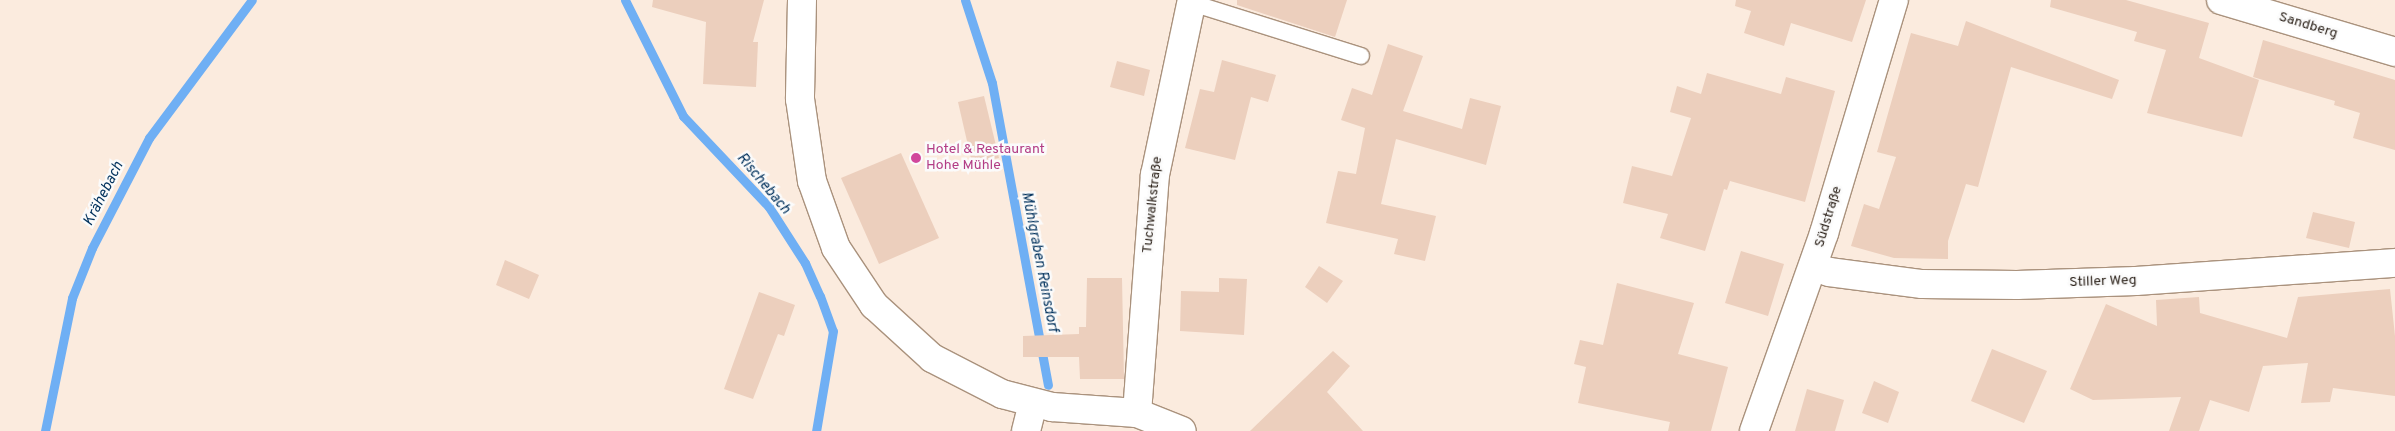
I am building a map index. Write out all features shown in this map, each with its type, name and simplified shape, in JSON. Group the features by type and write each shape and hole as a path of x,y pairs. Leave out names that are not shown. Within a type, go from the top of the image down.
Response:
{"street":[{"path":"802,0 799,69 806,154 818,205 847,268 892,325 932,358 978,385 1033,403 1137,414 1182,431"},
{"name":"Südstraße","path":"1754,431 1813,267 1894,0"},
{"name":"Sandberg","path":"2221,0 2395,52"},
{"name":"Tuchwalkstraße","path":"1137,414 1155,175 1192,1"},
{"name":"Stiller Weg","path":"1813,267 1829,272 1922,284 2018,285 2136,281 2395,263"},
{"path":"1026,431 1033,403"}],"lane":[{"path":"1192,1 1361,56"}],"building":[{"path":"653,0 764,0 753,42 758,42 756,87 703,84 706,22 652,7"},
{"path":"1237,0 1347,0 1335,37 1237,5"},
{"path":"1736,0 1866,0 1852,42 1791,23 1784,46 1744,33 1751,11 1735,6"},
{"path":"2051,0 2126,0 2209,23 2199,58 2259,80 2242,137 2147,113 2166,50 2134,41 2137,32 2050,7"},
{"path":"1966,21 2119,80 2112,99 2011,67 1978,187 1966,184 1948,241 1948,259 1894,258 1851,246 1864,204 1879,209 1896,157 1877,152 1911,33 1958,46"},
{"path":"2263,40 2395,80 2395,150 2353,138 2360,113 2334,105 2335,101 2253,77"},
{"path":"1388,44 1423,56 1403,111 1462,129 1470,98 1501,106 1486,165 1396,139 1381,204 1436,216 1425,261 1394,254 1398,239 1326,223 1338,171 1356,174 1365,128 1341,120 1352,88 1372,95"},
{"path":"1222,60 1276,75 1268,102 1251,97 1235,160 1185,148 1200,89 1214,92"},
{"path":"1117,61 1150,70 1144,96 1110,87"},
{"path":"1707,73 1781,94 1786,77 1835,91 1805,202 1730,181 1727,190 1724,189 1705,251 1660,238 1668,214 1623,203 1632,166 1672,176 1691,118 1670,112 1677,86 1701,94"},
{"path":"984,96 999,158 972,163 958,102"},
{"path":"901,153 939,238 879,264 841,178"},
{"path":"2313,212 2355,222 2349,248 2306,238"},
{"path":"1741,251 1784,264 1768,316 1725,303"},
{"path":"505,260 539,275 529,299 496,285"},
{"path":"1319,266 1343,281 1327,303 1305,287"},
{"path":"1087,278 1122,278 1124,379 1080,379 1079,357 1023,357 1023,336 1079,334 1079,327 1086,327"},
{"path":"1219,278 1247,279 1244,335 1180,331 1181,291 1219,292"},
{"path":"1617,283 1694,303 1678,354 1728,367 1711,431 1668,431 1670,422 1578,403 1586,367 1574,364 1580,340 1603,345"},
{"path":"2390,289 2395,336 2395,396 2333,388 2330,402 2301,403 2308,363 2263,366 2249,412 2210,400 2199,431 2169,431 2181,397 2093,400 2070,389 2106,304 2157,326 2156,300 2199,297 2200,313 2287,338 2298,297"},
{"path":"759,292 795,305 784,336 778,334 753,399 724,389"},
{"path":"1992,349 2047,371 2024,423 1971,401"},
{"path":"1333,351 1350,366 1327,392 1363,431 1250,431"},
{"path":"1874,381 1899,392 1888,423 1862,413"},
{"path":"1807,389 1844,400 1835,431 1795,431"}],"waterway":[{"name":"Krähebach","path":"45,431 72,298 92,248 149,138 252,0"},
{"name":"Rischebach","path":"625,0 683,116 769,207 805,263 820,296 833,331 816,431"},
{"name":"Mühlgraben Reinsdorf","path":"965,0 992,83 1048,385"}],"place":[{"name":"Hotel & Restaurant Hohe Mühle","path":"916,158"}]}
